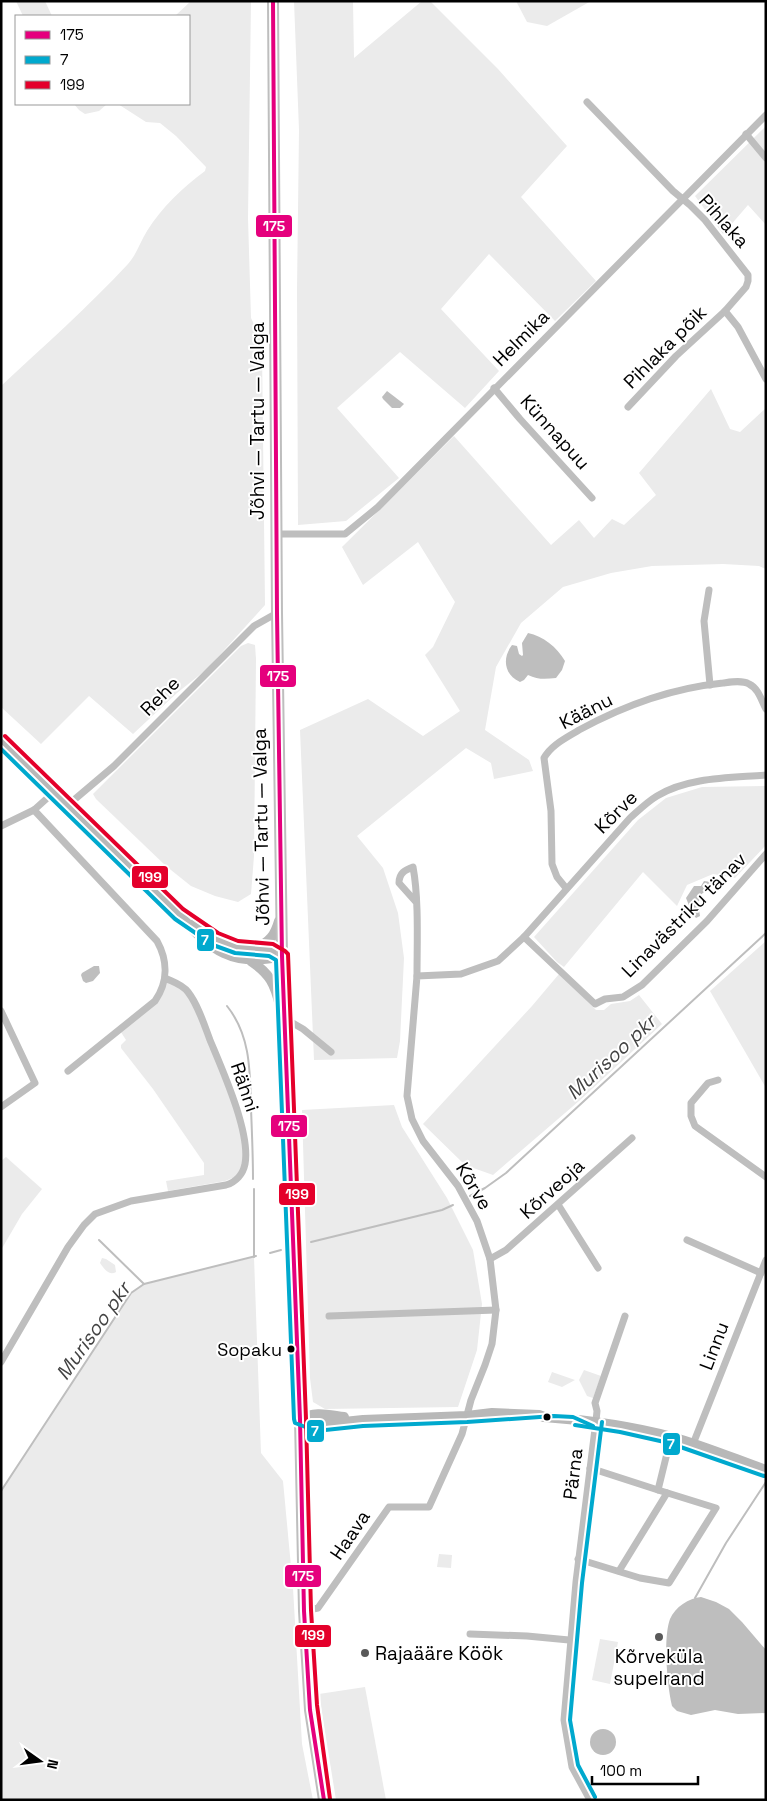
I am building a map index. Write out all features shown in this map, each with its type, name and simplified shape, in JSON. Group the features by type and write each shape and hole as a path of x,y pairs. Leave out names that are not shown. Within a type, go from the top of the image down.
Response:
{"highway":[{"name":"Jõhvi — Tartu — Valga","path":"273,1 277,613 282,956 300,1419 304,1611 310,1710 324,1800"}],"main road":[{"path":"1,740 179,914 192,930 216,949 233,957 251,961 282,956"},
{"path":"256,948 270,940 276,930 282,910"},
{"path":"179,914 215,939 237,946 270,950 282,956"},
{"path":"251,961 270,976 277,992 284,1023"},
{"path":"299,1393 316,1413"},
{"path":"300,1419 309,1414 316,1413 363,1420"},
{"path":"300,1419 316,1425 363,1420 516,1413 596,1422 671,1437 766,1470"},
{"path":"300,1444 316,1425"}],"street":[{"name":"Pihlaka","path":"587,102 705,220 748,275 746,287 725,311"},
{"name":"Helmika","path":"277,534 345,534 378,508 494,388 766,114"},
{"path":"746,134 766,158"},
{"path":"725,311 738,327 766,380"},
{"name":"Pihlaka põik","path":"628,407 676,356 725,311"},
{"name":"Künnapuu","path":"494,388 592,498"},
{"path":"709,590 704,621 710,685"},
{"name":"Rehe","path":"68,804 114,766 254,626 277,613"},
{"name":"Käänu","path":"566,888 557,877 552,864 551,811 544,758 547,752 564,739 607,716 642,701 685,689 736,682 748,683 756,689 766,709"},
{"name":"Kõrve","path":"417,976 461,974 498,960 524,937 630,818 659,794 706,780 766,775"},
{"path":"1,826 34,810 54,792"},
{"path":"34,810 156,941 165,961 165,978 161,992 155,1001 68,1071"},
{"name":"Linavästriku tänav","path":"524,937 594,1004 605,999 623,997 642,985 707,920 766,854"},
{"name":"Kõrve","path":"416,902 399,883 399,878 403,871 413,867 416,902 417,976 407,1096 412,1119 423,1141 458,1186 477,1221 490,1259 496,1310 492,1344 467,1416"},
{"name":"Rähni","path":"1,1362 68,1247 84,1225 95,1214 131,1201 226,1185 235,1181 241,1174 245,1163 245,1145 237,1109 224,1074 199,1013 188,992 181,985 165,978"},
{"path":"1,1010 34,1083 1,1107"},
{"path":"284,1023 303,1029 331,1052"},
{"path":"718,1080 708,1083 691,1103 691,1116 695,1126 766,1177"},
{"name":"Kõrveoja","path":"490,1259 506,1250 559,1206 632,1138"},
{"path":"559,1206 598,1268"},
{"path":"687,1240 761,1273"},
{"name":"Linnu","path":"693,1444 766,1260"},
{"path":"330,1316 496,1310"},
{"name":"Pärna","path":"590,1800 572,1767 566,1739 564,1705 578,1559 596,1422 597,1411 595,1403 625,1316"},
{"name":"Haava","path":"304,1611 318,1608 389,1507 429,1507 462,1434 467,1416"},
{"path":"658,1490 671,1437"},
{"path":"578,1559 640,1578 669,1583 716,1508 590,1468"},
{"path":"620,1571 667,1493"},
{"path":"470,1634 569,1640"}],"shaded area":[{"path":"16,1 45,1 52,15 23,15"},
{"path":"191,1 251,1 248,218 251,318 260,337 262,351 265,605 207,669 177,693 133,734 89,696 41,744 1,707 1,386 113,280 134,256 147,231 159,214 180,191 205,171 206,167 176,136 160,123 146,122 120,105 190,105 190,15 176,15"},
{"path":"294,1 353,1 354,58 422,1 430,1 498,69 567,146 521,197 596,281 555,321 489,254 441,309 499,371 465,408 400,352 337,408 399,478 346,521 298,525 297,290 299,130"},
{"path":"516,1 591,1 547,26 527,22"},
{"path":"75,105 106,105 99,111 85,114"},
{"path":"766,126 766,225 748,205 723,234 695,196"},
{"path":"711,389 730,429 740,432 766,408 766,569 759,566 723,564 652,566 611,573 563,587 521,623 496,667 485,730 529,760 533,771 494,779 491,763 466,748 357,836 383,868 398,913 404,958 400,1041 397,1058 314,1060 300,730 368,699 423,736 460,711 425,655 433,647 455,602 418,542 363,585 342,547 454,436 551,545 579,520 594,538 612,519 624,525 656,495 639,473"},
{"path":"387,391 404,404 400,408 392,408 383,399 382,397"},
{"path":"528,633 549,643 565,661 562,670 556,678 545,679 528,675 520,682 508,671 506,661 509,650 512,645 517,646 519,654 522,656 522,643"},
{"path":"248,643 255,645 256,659 254,856 251,894 238,902 215,896 191,886 166,866 93,794 241,646"},
{"path":"766,786 766,845 735,878 713,874 687,885 677,906 643,872 564,967 534,937 638,820 666,798 702,787"},
{"path":"704,881 711,882 711,884 701,895 698,904 700,916 696,918 686,898 694,886 701,886"},
{"path":"766,941 766,1088 710,991"},
{"path":"94,966 99,966 100,973 93,981 86,983 81,975"},
{"path":"559,974 596,1010 604,1010 611,1004 630,1001 639,995 662,1024 579,1101 493,1175 465,1165 423,1124"},
{"path":"165,978 188,992 237,1109 245,1163 235,1177 225,1181 168,1191 166,1181 204,1175 204,1163 153,1089 121,1048 121,1045 126,1040 119,1029 155,1001"},
{"path":"394,1105 402,1127 447,1198 473,1250 482,1304 477,1350 458,1407 325,1409 313,1402 310,1378 302,1110"},
{"path":"6,1157 42,1189 22,1214 1,1250 1,1161"},
{"path":"254,1257 261,1453 283,1481 293,1588 302,1744 313,1800 1,1800 1,1491 131,1293 144,1284"},
{"path":"102,1258 115,1265 116,1272 111,1273 105,1270 100,1263"},
{"path":"584,1370 601,1376 593,1398 587,1396 579,1380"},
{"path":"552,1372 575,1380 562,1387 548,1382"},
{"path":"439,1554 452,1555 451,1568 437,1567"},
{"path":"701,1597 729,1609 766,1650 766,1713 738,1714 715,1710 691,1715 677,1711 672,1706 666,1662 670,1619 683,1604"},
{"path":"600,1639 618,1642 610,1684 592,1680"},
{"path":"365,1687 386,1800 336,1800 319,1694"},
{"path":"603,1729 612,1733 616,1742 612,1751 603,1755 594,1751 590,1742 594,1733"}],"waterway":[{"name":"Murisoo pkr","path":"470,1196 506,1173 766,933"},
{"path":"227,1006 241,1030 248,1055 253,1179"},
{"path":"254,1189 254,1257"},
{"name":"Murisoo pkr","path":"311,1242 442,1210 453,1205"},
{"path":"99,1240 144,1284"},
{"name":"Murisoo pkr","path":"270,1253 281,1250"},
{"name":"Murisoo pkr","path":"1,1491 131,1293 144,1284 256,1256"},
{"path":"695,1598 726,1543 766,1482"}],"transit line":[{"name":"175","path":"273,1 277,613 282,956 300,1419 304,1611 310,1710 324,1800"},
{"name":"199","path":"5,736 183,909 218,933 238,941 273,944 288,954 306,1419 311,1610 317,1705 330,1799"},
{"name":"7","path":"1,749 175,919 213,945 235,953 269,956 276,960 295,1423 316,1431 363,1426 554,1416 573,1417 593,1426"},
{"name":"7","path":"595,1797 578,1765 570,1720 582,1583 602,1422"},
{"name":"7","path":"575,1425 620,1432 669,1443 764,1476"}],"place":[{"name":"Sopaku","path":"291,1349"},
{"name":"Kõrveküla supelrand","path":"659,1637"},
{"name":"Rajaääre Köök","path":"365,1653"}]}
